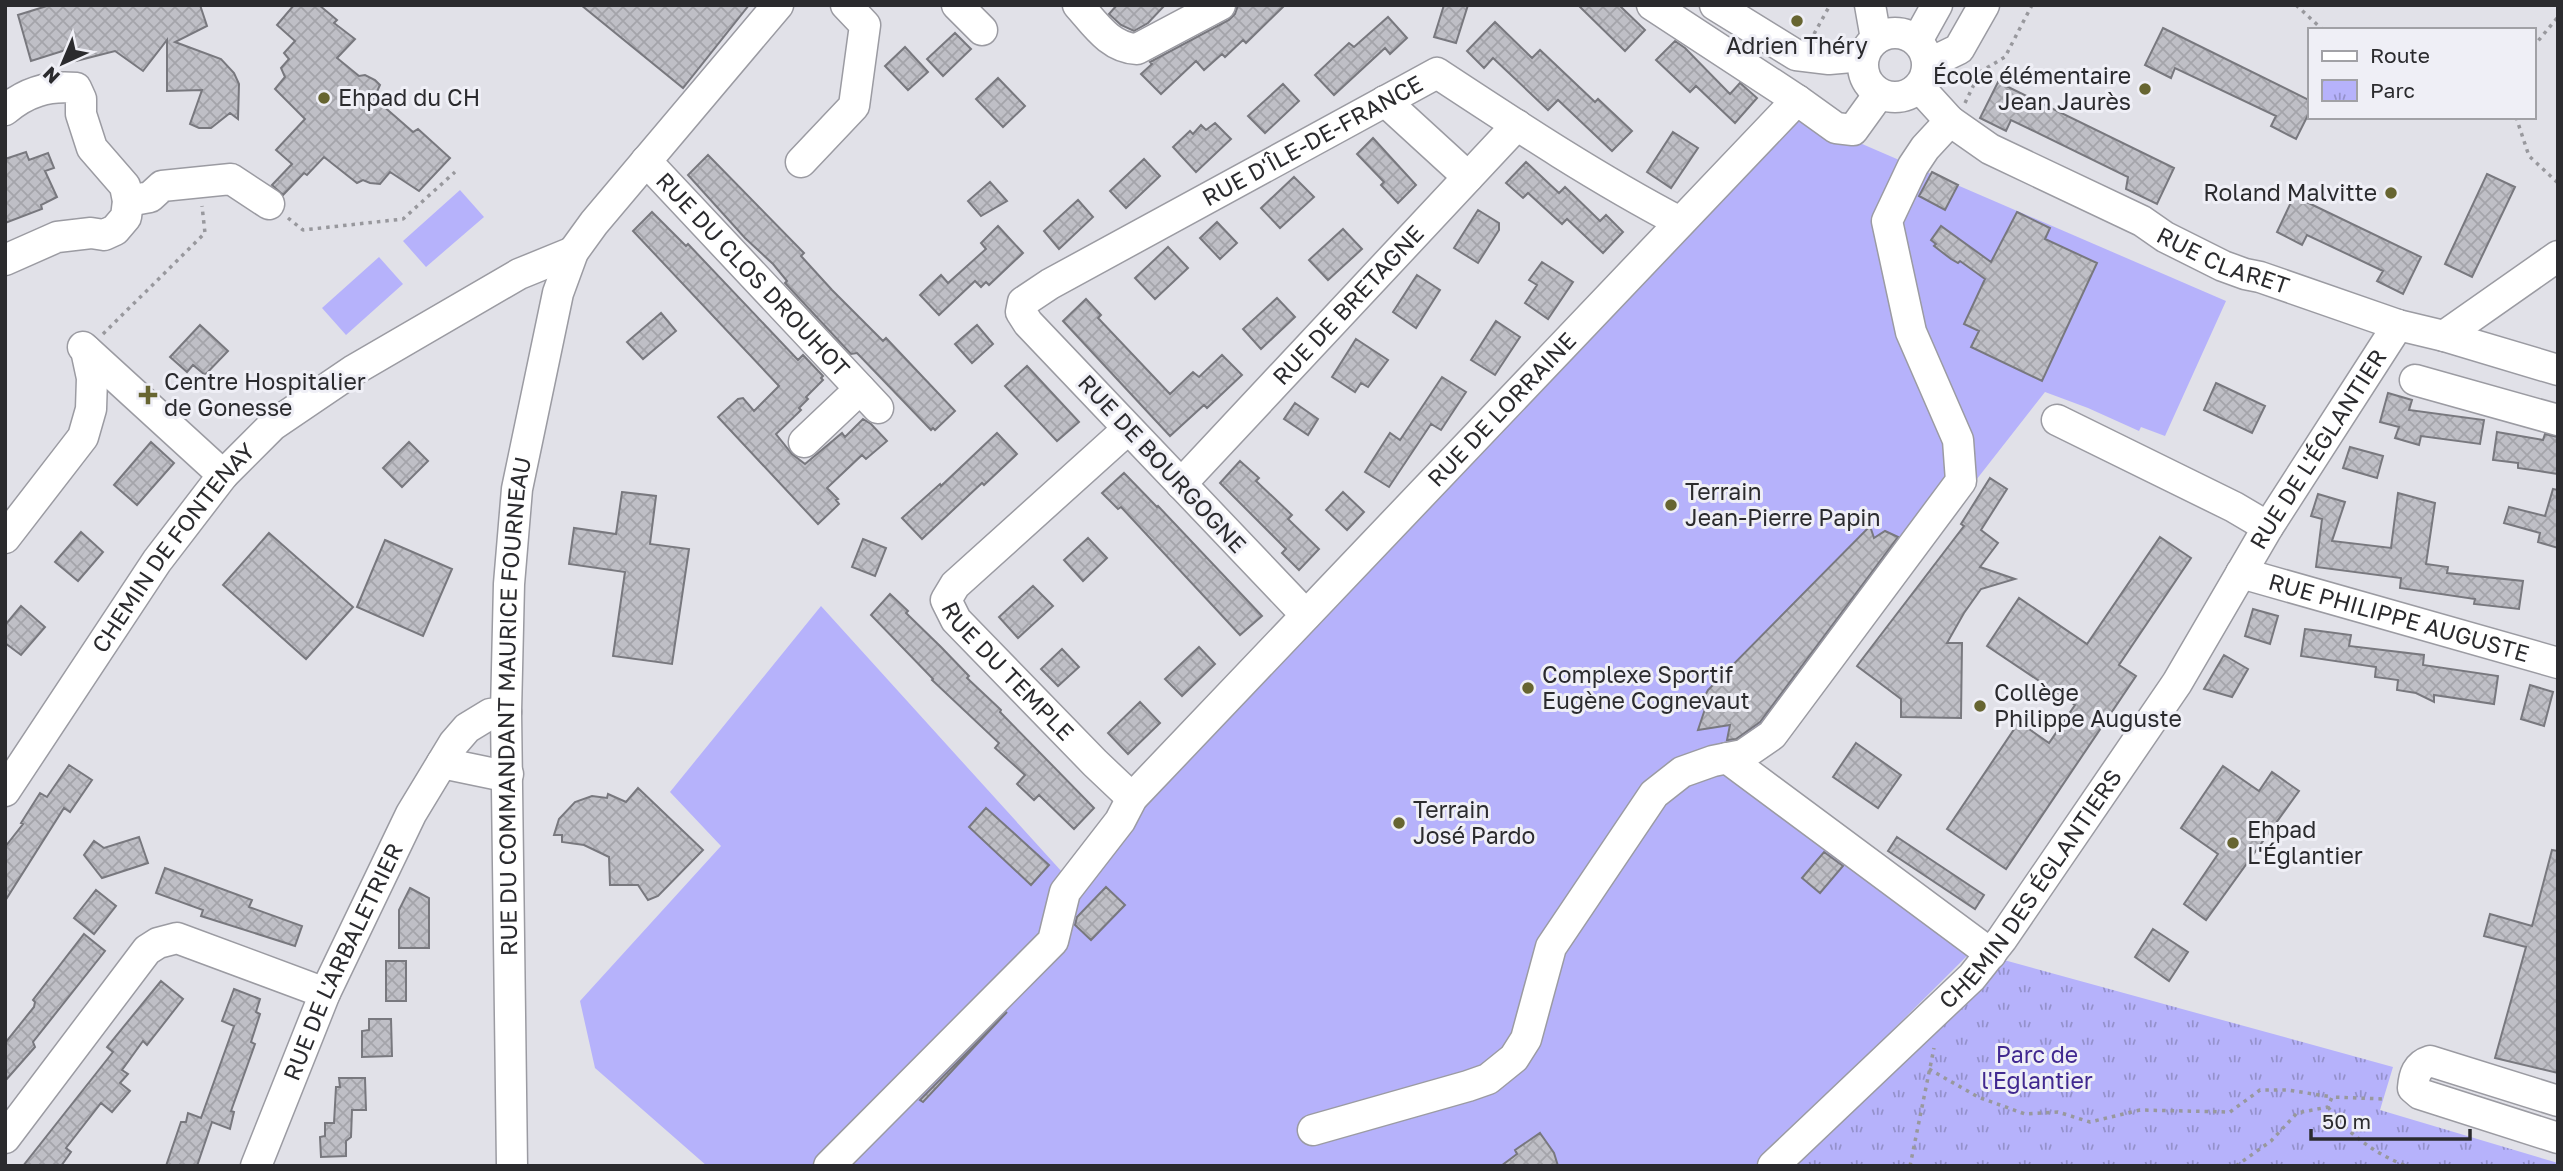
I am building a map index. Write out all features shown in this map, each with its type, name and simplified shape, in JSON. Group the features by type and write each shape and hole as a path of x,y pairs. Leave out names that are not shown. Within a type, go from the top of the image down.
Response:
{"street":[{"name":"RUE DU COMMANDANT MAURICE FOURNEAU","path":"512,1166 506,712 509,583 517,489 558,293 573,252 594,223 778,5"},
{"path":"801,162 854,107 865,25 846,5"},
{"path":"957,5 982,30"},
{"path":"1078,5 1109,40 1123,48 1137,49 1220,5"},
{"path":"1652,5 1836,128 1853,130 1879,94"},
{"path":"1715,5 1796,55 1829,59 1959,49 1984,5"},
{"path":"1870,5 1901,54 1908,95 1894,98 1879,94 1868,85 1863,71 1901,54 1937,5"},
{"path":"1901,54 1916,5"},
{"name":"RUE CLARET","path":"1901,54 1958,126 1990,149 2142,222 2165,237 2223,266 2398,325 2558,370"},
{"name":"RUE D'ÎLE-DE-FRANCE","path":"1021,312 1023,302 1050,284 1437,73 1517,125 1680,222"},
{"path":"5,110 23,97 42,89 59,86 76,88 81,99 80,114 92,148 125,186 128,201 126,217 115,230 104,234 57,237 5,260"},
{"name":"RUE DE LORRAINE","path":"829,1166 1054,941 1065,892 1120,821 1132,798 1797,100"},
{"path":"1385,101 1468,177"},
{"name":"RUE DE BRETAGNE","path":"1181,484 1517,125"},
{"path":"1313,1130 1488,1079 1514,1058 1526,1039 1551,947 1654,794 1682,772 1742,755 1772,735 1961,481 1958,439 1911,332 1887,221 1924,148 1958,126"},
{"name":"RUE DU CLOS DROUHOT","path":"646,161 869,398 804,442"},
{"path":"128,201 150,197 162,186 230,180 269,204"},
{"name":"CHEMIN DE FONTENAY","path":"5,791 157,561 223,475 273,425 332,384 520,274 573,252"},
{"path":"2444,336 2558,256"},
{"name":"RUE DE BOURGOGNE","path":"1021,312 1128,429 1306,615"},
{"name":"RUE DE L'ÉGLANTIER","path":"2241,573 2398,325"},
{"path":"82,346 223,475"},
{"path":"5,538 83,437 91,409 92,379 82,346"},
{"path":"2415,380 2558,420"},
{"path":"2057,420 2234,507 2268,527"},
{"name":"RUE DU TEMPLE","path":"1128,429 955,585 946,600 956,620 1094,763 1132,798"},
{"name":"RUE PHILIPPE AUGUSTE","path":"2241,573 2558,663"},
{"name":"CHEMIN DES ÉGLANTIERS","path":"1773,1166 1947,1002 1991,954 2177,683 2241,573"},
{"name":"RUE DE L'ARBALETRIER","path":"256,1166 325,993 411,814 467,728 490,714 506,712"},
{"path":"1727,758 1991,954"},
{"path":"442,763 495,774 508,774"},
{"path":"5,1138 147,950 158,943 177,938 325,993"},
{"path":"2558,1101 2430,1061 2422,1064 2414,1076 2413,1088 2420,1094 2558,1138"}],"path":[{"path":"1958,126 1962,108 1980,72 2006,57 2032,5"},
{"path":"2296,5 2321,28"},
{"path":"2535,45 2558,17"},
{"path":"2517,119 2529,156 2558,183"},
{"path":"269,204 303,230 403,219 455,172"},
{"path":"82,346 205,233 200,183"},
{"path":"1910,1166 1934,1047"},
{"path":"1929,1069 1978,1097 2025,1114 2058,1112 2090,1122 2140,1111 2230,1112 2260,1090 2383,1099"},
{"path":"2328,1107 2332,1097"},
{"path":"2236,1166 2271,1141 2297,1113 2328,1107"},
{"path":"2328,1107 2342,1126 2365,1144 2406,1166"}],"green space":[{"name":"Complexe Sportif Eugène Cognevaut","path":"1795,115 2226,301 2165,436 2141,427 2139,431 2045,392 1750,769 1972,951 1756,1166 707,1166 595,1068 580,1001 721,846 670,792 821,606 1063,873"},
{"path":"460,190 484,217 426,267 403,241"},
{"path":"379,257 403,284 346,335 322,308"},
{"name":"Parc de l'Eglantier","path":"2004,960 2393,1067 2380,1110 2558,1163 2558,1166 1792,1166"}],"building":[{"path":"50,5 200,5 207,26 175,42 221,59 234,73 239,84 238,119 230,113 211,128 199,128 190,124 202,90 167,91 167,40 143,71 115,51 76,61 72,48 31,61 18,15"},
{"path":"294,5 319,5 337,20 334,23 355,39 337,58 359,76 365,75 375,80 380,85 374,98 413,132 418,129 450,158 419,191 390,172 380,184 363,180 357,183 324,157 283,195 272,185 292,164 276,150 305,119 275,89 285,77 281,68 289,59 284,53 295,41 277,25"},
{"path":"581,5 749,5 683,88"},
{"path":"1117,5 1165,5 1148,23 1134,31 1121,25 1109,14"},
{"path":"1238,5 1285,5 1246,43 1243,40 1225,57 1222,54 1204,70 1196,61 1161,94 1141,74 1152,64 1150,62 1229,20"},
{"path":"1444,5 1468,5 1456,43 1434,37"},
{"path":"1578,5 1619,5 1645,30 1625,51"},
{"path":"1388,17 1407,38 1390,54 1385,48 1334,95 1315,75 1349,43 1354,47"},
{"path":"1495,22 1532,58 1540,50 1595,102 1598,99 1632,131 1612,151 1558,100 1548,110 1493,58 1484,68 1467,51"},
{"path":"2163,28 2308,100 2308,115 2296,139 2271,126 2276,116 2175,68 2171,78 2145,65"},
{"path":"955,33 971,49 943,76 927,59"},
{"path":"1675,41 1730,94 1740,83 1757,98 1735,123 1696,86 1690,92 1656,60"},
{"path":"905,47 928,72 908,90 885,66"},
{"path":"998,78 1025,106 1003,127 976,99"},
{"path":"1998,82 2174,168 2157,204 2126,189 2128,177 2011,120 2006,131 1980,118"},
{"path":"1283,84 1299,101 1265,133 1248,116"},
{"path":"1215,123 1231,139 1196,172 1173,147 1190,131 1193,134 1201,125 1206,130"},
{"path":"1673,132 1698,148 1671,188 1647,172"},
{"path":"1373,138 1416,185 1398,203 1381,185 1384,182 1357,154"},
{"path":"26,152 29,160 48,153 54,168 45,171 57,197 41,205 42,209 5,223 5,159"},
{"path":"708,155 804,253 801,256 832,290 883,341 886,338 955,411 935,430 931,430 857,353 851,354 785,283 787,281 773,264 745,238 688,175"},
{"path":"1144,159 1160,176 1126,208 1110,191"},
{"path":"1526,162 1559,193 1565,187 1600,221 1606,215 1623,232 1603,253 1567,219 1562,224 1528,193 1523,198 1506,183"},
{"path":"1932,172 1958,185 1945,210 1919,196"},
{"path":"2487,174 2515,187 2472,277 2445,264"},
{"path":"1294,177 1314,197 1280,228 1261,208"},
{"path":"990,182 1007,201 981,216 968,201"},
{"path":"2294,196 2421,257 2403,294 2377,281 2383,271 2307,235 2302,245 2277,232"},
{"path":"1078,200 1093,217 1059,249 1044,231"},
{"path":"1478,210 1499,223 1499,230 1478,263 1454,248"},
{"path":"652,212 686,246 688,244 798,360 803,355 823,376 823,380 806,397 808,399 799,408 801,410 776,434 792,454 805,464 842,433 845,437 863,419 887,441 866,459 862,455 827,488 838,499 836,500 839,504 818,524 718,417 738,399 743,398 754,411 779,386 633,231"},
{"path":"2017,212 2050,228 2045,239 2097,263 2042,381 1971,347 1979,331 1964,324 1985,279 1960,261 1958,263 1951,259 1934,246 1936,244 1931,240 1941,226 1991,262"},
{"path":"1217,222 1237,243 1220,259 1200,238"},
{"path":"998,226 1023,253 989,285 986,282 981,287 975,281 939,315 920,295 941,275 948,283 986,249 981,243"},
{"path":"1343,229 1362,249 1328,280 1309,260"},
{"path":"1168,247 1188,268 1155,299 1135,278"},
{"path":"1542,262 1573,282 1548,319 1525,303 1537,285 1529,280"},
{"path":"1417,275 1440,290 1416,328 1393,312"},
{"path":"1277,298 1295,317 1261,349 1243,329"},
{"path":"1086,299 1101,315 1098,318 1170,394 1193,372 1199,377 1222,355 1242,375 1207,408 1204,405 1170,436 1063,321"},
{"path":"661,313 676,331 643,359 627,342"},
{"path":"1496,321 1520,337 1495,375 1471,360"},
{"path":"200,325 228,351 205,375 193,365 187,372 170,357"},
{"path":"977,325 993,344 972,363 955,344"},
{"path":"1356,339 1388,360 1368,387 1361,383 1355,392 1332,377"},
{"path":"1027,366 1079,422 1057,441 1005,386"},
{"path":"1442,377 1466,392 1441,430 1431,424 1389,487 1365,472 1390,433 1400,440"},
{"path":"2216,383 2265,406 2252,433 2204,410"},
{"path":"2388,393 2412,400 2409,410 2484,420 2480,444 2421,436 2419,445 2395,438 2399,427 2380,422"},
{"path":"1295,403 1318,419 1308,435 1284,419"},
{"path":"2497,432 2543,440 2545,434 2558,437 2558,474 2518,468 2518,463 2493,460"},
{"path":"997,433 1017,454 922,539 902,518 940,484 941,486"},
{"path":"151,442 174,463 137,505 114,485"},
{"path":"409,442 428,461 402,487 383,468"},
{"path":"2350,447 2383,456 2377,478 2343,468"},
{"path":"1240,461 1259,478 1256,481 1292,515 1288,519 1319,549 1299,570 1282,553 1286,549 1220,483"},
{"path":"1124,473 1262,616 1240,635 1121,507 1118,509 1102,493"},
{"path":"1990,478 2007,489 1981,530 1998,543 1980,567 2015,579 1981,589 1947,643 1962,643 1961,718 1901,717 1901,699 1857,666 1964,526 1961,524"},
{"path":"2553,489 2558,490 2558,548 2538,542 2540,533 2504,523 2509,507 2545,516"},
{"path":"622,492 656,496 650,544 689,549 672,664 613,656 625,572 569,564 574,528 616,534"},
{"path":"1343,492 1364,512 1347,530 1326,510"},
{"path":"2398,493 2435,503 2426,564 2448,567 2447,573 2523,581 2519,609 2474,604 2475,599 2400,588 2401,578 2316,567 2322,519 2311,516 2318,494 2345,502 2332,541 2391,548"},
{"path":"1870,526 1874,538 1885,531 1898,537 1760,722 1736,739 1727,740 1730,725 1698,730 1705,709 1699,707 1708,690"},
{"path":"81,532 103,552 78,581 55,562"},
{"path":"269,533 353,607 306,659 223,585"},
{"path":"2160,537 2191,558 2119,665 2136,676 2006,869 1947,829 2019,722 2049,743 2075,705 1987,646 2019,598 2087,644"},
{"path":"1088,538 1107,558 1083,581 1064,560"},
{"path":"863,539 886,548 875,576 852,567"},
{"path":"385,540 452,569 423,636 357,607"},
{"path":"1033,586 1053,606 1018,638 999,617"},
{"path":"890,594 969,676 967,678 1094,808 1074,829 1039,795 1034,800 1017,784 1025,775 995,748 999,743 932,680 871,615"},
{"path":"21,606 45,627 21,655 5,643 5,625"},
{"path":"2253,609 2278,616 2270,644 2245,636"},
{"path":"2305,629 2351,635 2349,646 2424,655 2423,665 2498,676 2494,704 2434,695 2434,702 2416,693 2397,690 2398,680 2375,677 2376,667 2301,656"},
{"path":"1199,647 1215,664 1182,696 1165,679"},
{"path":"1062,649 1079,667 1058,686 1041,669"},
{"path":"2224,655 2248,669 2232,697 2204,689"},
{"path":"2530,685 2553,692 2544,726 2521,719"},
{"path":"1140,702 1160,723 1128,754 1108,733"},
{"path":"1856,743 1901,775 1878,808 1833,777"},
{"path":"69,765 92,780 70,812 64,808 5,901 5,847 23,824 21,823 40,793 47,797"},
{"name":"Ehpad L'Églantier","path":"2223,766 2259,791 2272,772 2299,791 2206,920 2184,904 2218,854 2181,828"},
{"path":"638,788 703,850 658,896 648,900 638,885 610,885 609,857 584,845 562,842 562,835 554,835 559,819 575,802 592,796 607,798 608,794 626,802"},
{"path":"986,808 1049,865 1031,885 969,827"},
{"path":"139,837 148,863 102,878 84,855 94,841 104,848"},
{"path":"1897,837 1984,895 1975,909 1888,851"},
{"path":"2552,850 2558,851 2558,1073 2495,1058 2526,947 2484,936 2490,914 2532,926"},
{"path":"1824,852 1843,866 1820,893 1802,878"},
{"path":"165,868 252,900 249,907 302,926 295,946 201,916 203,910 156,893"},
{"path":"1106,887 1125,905 1091,940 1075,925 1077,917"},
{"path":"410,888 429,898 429,948 399,948 399,910"},
{"path":"96,890 116,906 94,934 74,918"},
{"path":"2153,929 2188,952 2169,981 2135,957"},
{"path":"84,934 105,951 33,1042 35,1047 5,1081 5,1043 34,1007 33,1000"},
{"path":"386,961 406,961 406,1001 386,1001"},
{"path":"161,981 183,999 147,1045 143,1041 122,1070 128,1074 120,1083 130,1091 112,1112 101,1103 66,1148 71,1152 61,1166 23,1166 113,1052 107,1047"},
{"path":"234,989 260,999 256,1012 260,1014 251,1042 255,1044 231,1111 234,1112 230,1129 212,1122 197,1166 166,1166 181,1122 186,1122 188,1113 201,1118 234,1026 222,1021"},
{"path":"1007,1012 923,1102 920,1100"},
{"path":"369,1019 391,1019 392,1056 362,1057 362,1031 369,1030"},
{"path":"339,1078 365,1078 366,1110 352,1110 351,1137 346,1141 346,1156 321,1157 320,1137 325,1136 325,1123 334,1123"},
{"path":"1540,1133 1554,1153 1558,1166 1501,1166 1517,1154 1515,1150"}],"place":[{"name":"Adrien Théry","path":"1797,21"},
{"name":"École élémentaire Jean Jaurès","path":"2145,89"},
{"name":"Ehpad du CH","path":"324,98"},
{"name":"Roland Malvitte","path":"2391,193"},
{"name":"Centre Hospitalier de Gonesse","path":"148,395"},
{"name":"Terrain Jean-Pierre Papin","path":"1671,505"},
{"name":"Complexe Sportif Eugène Cognevaut","path":"1528,688"},
{"name":"Collège Philippe Auguste","path":"1980,706"},
{"name":"Terrain José Pardo","path":"1399,823"},
{"name":"Ehpad L'Églantier","path":"2233,843"}]}
